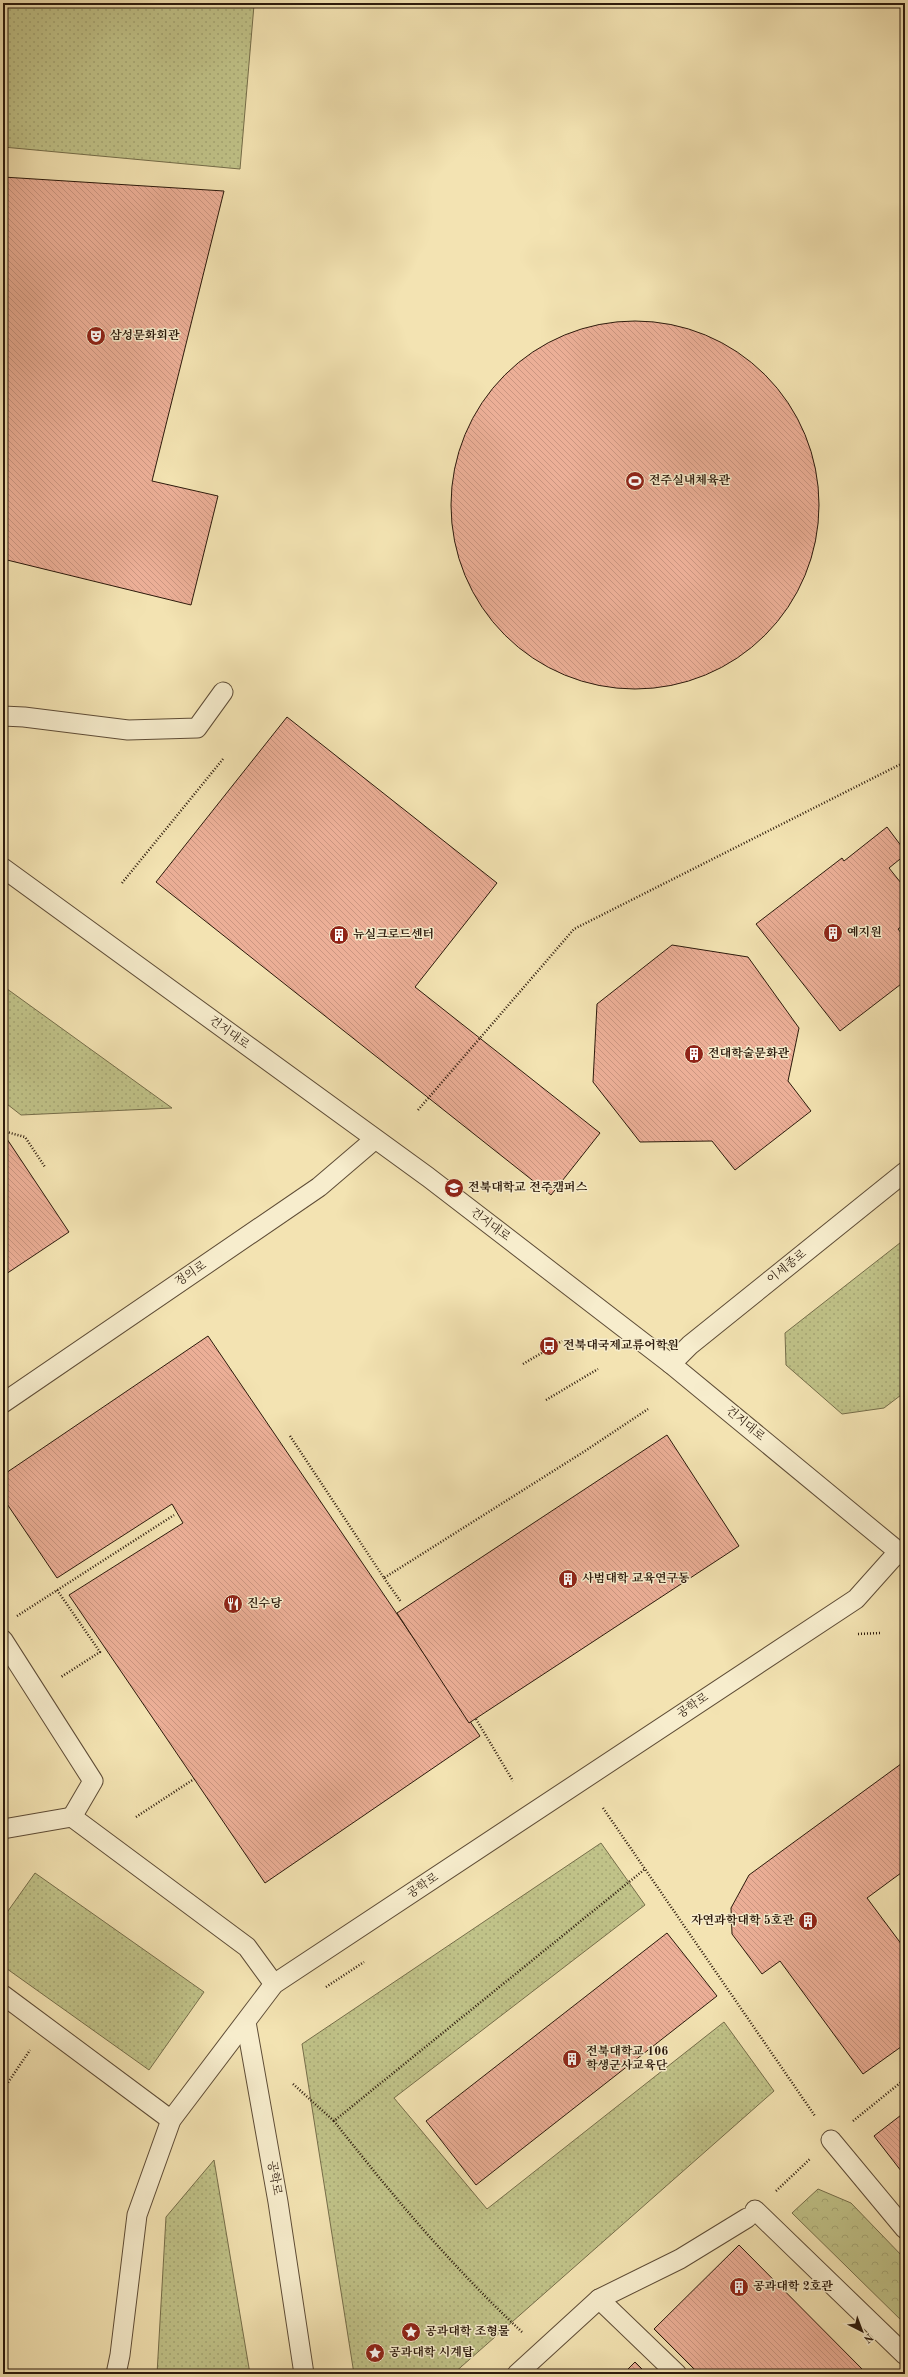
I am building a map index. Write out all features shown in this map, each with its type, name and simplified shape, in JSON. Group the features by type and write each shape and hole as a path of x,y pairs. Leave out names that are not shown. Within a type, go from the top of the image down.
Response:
{"lane":[{"path":"3,716 24,717 128,730 197,728 223,692"},
{"name":"건지대로","path":"3,868 374,1140 428,1177 671,1364 901,1554"},
{"name":"정의로","path":"3,1403 319,1187 374,1140"},
{"name":"이세종로","path":"671,1364 690,1345 905,1172"},
{"name":"공학로","path":"304,2374 278,2202 246,2022 274,1984 856,1599 901,1554"},
{"path":"3,1640 93,1781 72,1817"},
{"path":"3,1829 72,1817 247,1947 274,1984"},
{"path":"3,1995 170,2120"},
{"path":"116,2374 120,2354 137,2215 170,2120 246,2022"},
{"path":"831,2140 905,2228"},
{"path":"517,2374 599,2299 680,2259 751,2214 905,2355"},
{"path":"599,2299 677,2374"}],"path":[{"path":"122,883 223,758"},
{"path":"418,1110 574,929 905,762"},
{"path":"3,1131 25,1137 45,1167"},
{"path":"523,1364 562,1341"},
{"path":"546,1400 598,1369"},
{"path":"384,1578 585,1451 648,1409"},
{"path":"290,1436 401,1602"},
{"path":"11,1620 174,1515"},
{"path":"57,1590 100,1652 58,1679"},
{"path":"476,1719 513,1781"},
{"path":"136,1817 194,1780"},
{"path":"603,1808 831,2140 905,2079"},
{"path":"334,2121 645,1869"},
{"path":"3,2090 46,2026"},
{"path":"293,2084 334,2121 396,2200 458,2269 542,2350"}],"green space":[{"path":"3,3 254,5 240,169 3,147"},
{"path":"3,986 172,1108 21,1115 3,1101"},
{"path":"905,1239 905,1392 884,1408 842,1414 786,1365 785,1333"},
{"path":"601,1843 645,1905 394,2098 487,2209 724,2022 774,2091 453,2374 354,2374 302,2044"},
{"path":"35,1873 204,1992 149,2070 3,1966 3,1918"},
{"path":"214,2160 250,2374 157,2374 166,2217"},
{"path":"818,2189 851,2203 905,2259 905,2324 792,2213"}],"building":[{"name":"삼성문화회관","path":"3,177 224,191 152,481 218,496 191,605 3,559"},
{"name":"전주실내체육관","path":"635,321 671,324 705,335 737,352 765,375 788,403 805,435 816,469 819,505 816,541 805,575 788,607 765,635 737,658 705,675 671,686 635,689 599,686 565,675 533,658 505,635 482,607 465,575 454,541 451,505 454,469 465,435 482,403 505,375 533,352 565,335 599,324"},
{"name":"뉴실크로드센터","path":"287,717 497,883 415,987 600,1133 551,1195 156,882"},
{"name":"예지원","path":"887,827 905,851 905,855 889,868 905,888 905,924 898,929 905,938 905,981 840,1031 756,924 842,858 844,861"},
{"name":"전대학술문화관","path":"672,945 748,957 799,1028 788,1081 811,1111 735,1170 712,1141 640,1142 593,1082 597,1004"},
{"path":"7,1139 69,1232 3,1276 3,1142"},
{"name":"진수당","path":"208,1336 480,1736 265,1883 69,1595 183,1523 172,1504 57,1578 3,1498 3,1475"},
{"name":"사범대학 교육연구동","path":"667,1435 739,1546 469,1723 397,1613"},
{"name":"자연과학대학 5호관","path":"905,1761 905,1870 867,1898 905,1949 905,2044 863,2074 780,1961 762,1974 732,1934 731,1908 749,1875"},
{"name":"전북대학교 106 학생군사교육단","path":"667,1933 717,1996 476,2185 426,2121"},
{"path":"905,2112 905,2176 874,2136"},
{"name":"공과대학 2호관","path":"739,2245 867,2374 699,2374 654,2329"},
{"path":"635,2362 647,2374 623,2374"}],"place":[{"name":"삼성문화회관","path":"96,336"},
{"name":"전주실내체육관","path":"635,481"},
{"name":"예지원","path":"833,933"},
{"name":"뉴실크로드센터","path":"339,935"},
{"name":"전대학술문화관","path":"694,1054"},
{"name":"전북대학교 전주캠퍼스","path":"454,1188"},
{"name":"전북대국제교류어학원","path":"549,1346"},
{"name":"사범대학 교육연구동","path":"568,1579"},
{"name":"진수당","path":"233,1604"},
{"name":"자연과학대학 5호관","path":"808,1921"},
{"name":"전북대학교 106 학생군사교육단","path":"572,2059"},
{"name":"공과대학 2호관","path":"739,2287"},
{"name":"공과대학 조형물","path":"411,2332"},
{"name":"공과대학 시계탑","path":"375,2353"}]}
